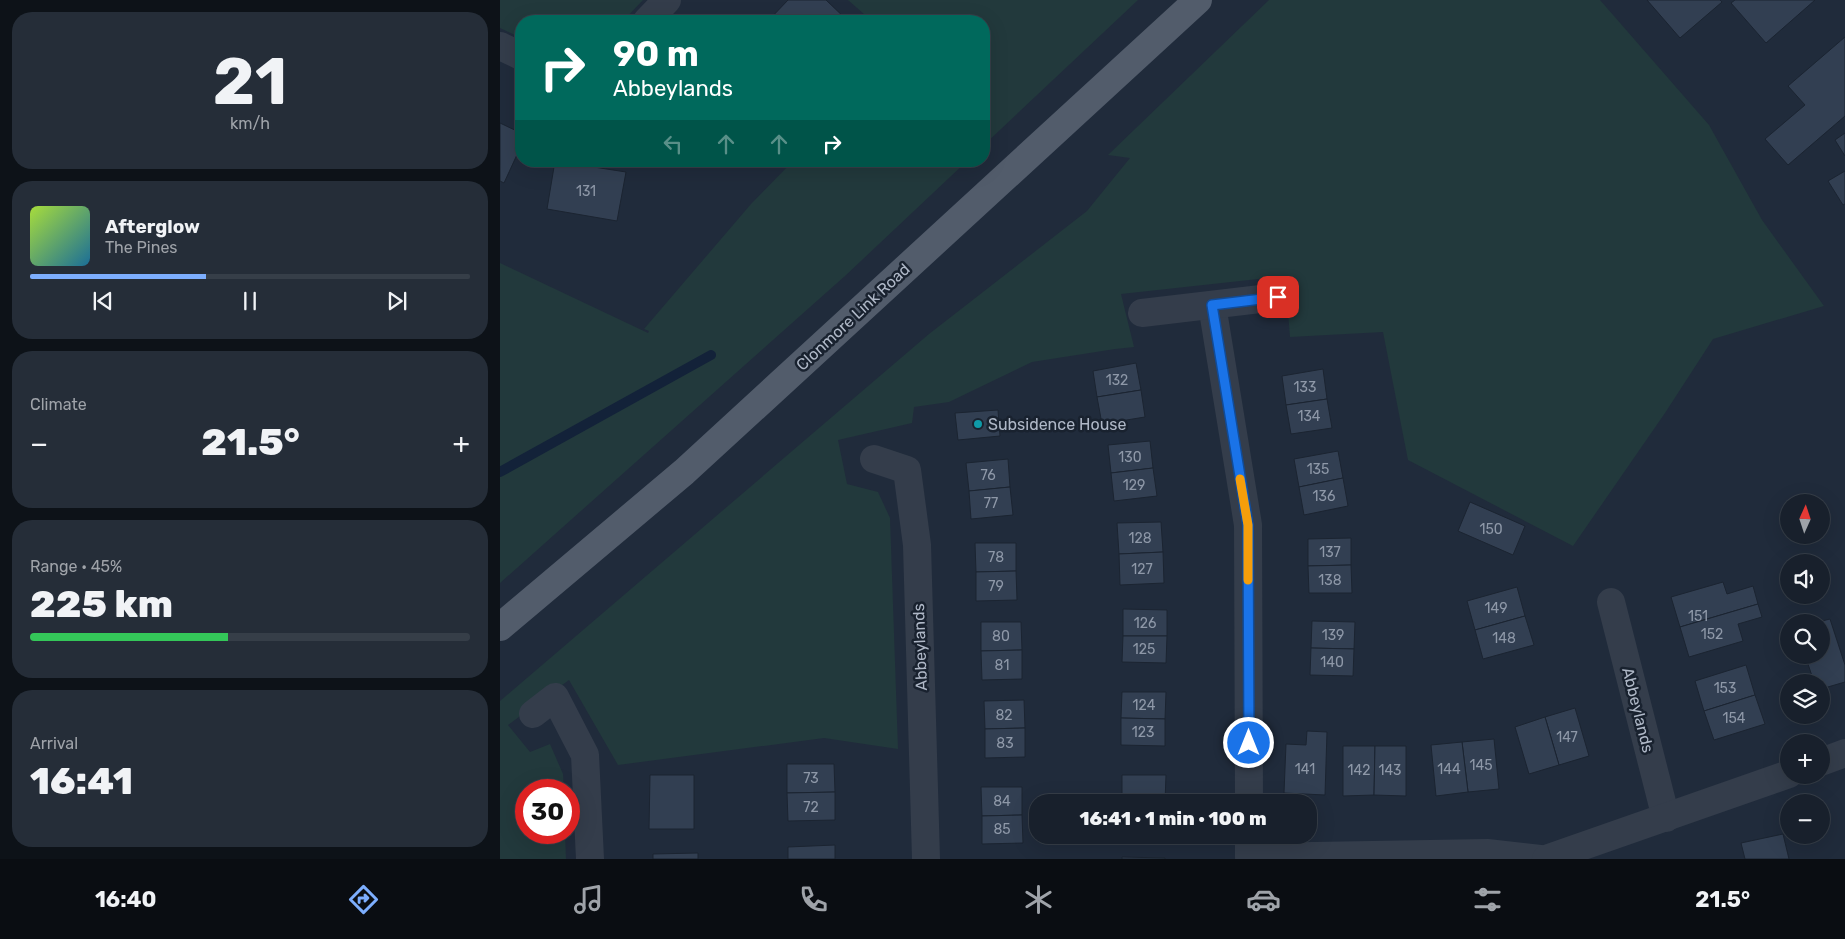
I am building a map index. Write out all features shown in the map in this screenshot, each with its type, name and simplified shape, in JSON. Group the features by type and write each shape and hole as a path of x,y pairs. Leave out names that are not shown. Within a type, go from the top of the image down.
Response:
{"main road":[{"name":"Clonmore Link Road","path":"500,627 684,472 1198,0"}],"street":[{"path":"652,15 666,0"},
{"path":"500,46 515,53"},
{"path":"1142,313 1278,297"},
{"path":"1212,305 1248,525 1249,794"},
{"name":"Abbeylands","path":"874,458 906,470 917,545 926,859"},
{"name":"Abbeylands","path":"1610,602 1666,818"},
{"path":"533,714 555,697 585,755 590,859"},
{"path":"1830,759 1845,753"},
{"path":"1546,859 1780,777"},
{"path":"1249,850 1487,853 1540,859"}],"green space":[{"path":"500,0 643,0 629,15 515,15 515,35 500,28"},
{"path":"848,0 1138,0 990,139 990,15 865,15"},
{"path":"1269,0 1600,0 1709,125 1762,220 1824,306 1713,339 1665,413 1573,546 1408,460 1383,332 1290,337 1285,276 1121,294 1134,347 1032,362 949,402 914,407 912,423 838,440 847,484 878,492 890,518 898,749 824,738 618,765 569,680 508,725 530,752 550,744 563,779 515,779 515,844 565,844 566,859 500,859 500,701 929,334 1087,211 1130,158 1108,155"},
{"path":"787,167 961,167 845,276 500,583 500,263 648,333 649,331 644,329 751,204"}],"building":[{"path":"788,0 826,0 842,15 774,15"},
{"path":"1647,0 1720,0 1722,2 1680,38"},
{"path":"1735,0 1815,0 1766,43 1731,3"},
{"path":"1845,37 1845,116 1788,165 1765,139 1805,105 1788,86"},
{"path":"500,123 515,130 515,159 504,183 500,181"},
{"path":"1845,133 1845,156 1835,140"},
{"path":"554,167 594,167 626,172 617,221 547,209"},
{"path":"1845,171 1845,204 1843,205 1828,181"},
{"path":"1136,363 1141,390 1097,397 1093,371"},
{"path":"1323,369 1327,399 1286,405 1282,376"},
{"path":"1141,390 1145,417 1102,424 1097,397"},
{"path":"1327,399 1332,428 1291,434 1286,405"},
{"name":"Subsidence House","path":"998,410 1000,436 958,440 955,413"},
{"path":"1150,441 1153,468 1111,473 1108,445"},
{"path":"1338,451 1343,478 1299,487 1294,459"},
{"path":"1008,459 1010,487 969,491 966,463"},
{"path":"1153,468 1157,496 1114,501 1111,473"},
{"path":"1343,478 1348,506 1304,515 1299,487"},
{"path":"1010,487 1013,515 971,519 969,491"},
{"path":"1470,502 1525,526 1513,555 1458,531"},
{"path":"1161,522 1163,552 1119,554 1117,523"},
{"path":"1351,538 1351,565 1308,566 1308,539"},
{"path":"975,543 1016,543 1016,571 976,572"},
{"path":"1163,552 1164,583 1120,585 1119,554"},
{"path":"1351,565 1352,593 1309,593 1308,566"},
{"path":"1016,571 1017,600 976,601 976,572"},
{"path":"1723,582 1727,594 1753,586 1758,604 1680,627 1671,597"},
{"path":"1517,587 1525,616 1475,630 1467,601"},
{"path":"1758,604 1762,617 1738,624 1743,641 1689,657 1680,627"},
{"path":"1123,609 1167,610 1167,636 1123,636"},
{"path":"1525,616 1534,645 1483,659 1475,630"},
{"path":"1830,619 1845,665 1845,682 1830,686 1830,674 1811,674 1808,664 1830,664"},
{"path":"1312,621 1355,622 1354,649 1311,648"},
{"path":"981,622 1021,622 1022,650 981,651"},
{"path":"1123,636 1167,636 1166,663 1122,662"},
{"path":"1311,648 1354,649 1353,676 1310,675"},
{"path":"1022,650 1022,679 982,680 981,651"},
{"path":"1746,665 1755,695 1704,711 1695,681"},
{"path":"1122,692 1166,692 1165,719 1121,718"},
{"path":"1755,695 1765,724 1714,740 1704,711"},
{"path":"1024,700 1025,728 985,729 984,701"},
{"path":"1575,708 1589,756 1559,765 1545,717"},
{"path":"1545,717 1559,765 1529,774 1515,727"},
{"path":"1121,718 1165,719 1165,746 1121,745"},
{"path":"1025,728 1025,757 985,758 985,729"},
{"path":"1307,731 1327,732 1325,795 1284,793 1286,744 1306,745"},
{"path":"1494,739 1499,789 1468,792 1462,742"},
{"path":"1462,742 1468,792 1436,796 1431,745"},
{"path":"1343,746 1375,746 1374,795 1343,796"},
{"path":"1375,746 1406,746 1406,796 1374,795"},
{"path":"787,764 834,764 835,792 787,793"},
{"path":"650,775 694,775 694,829 649,829"},
{"path":"1122,775 1166,775 1165,794 1122,794"},
{"path":"981,787 1022,787 1022,815 982,816"},
{"path":"835,792 835,820 788,821 787,793"},
{"path":"1022,815 1023,843 982,844 982,816"},
{"path":"1780,835 1780,844 1785,844 1789,859 1745,859 1741,843"},
{"path":"835,845 835,859 788,859 788,847"},
{"path":"698,853 698,859 653,859 653,854"},
{"path":"1122,857 1165,858 1165,859 1122,859"}],"waterway":[{"path":"500,472 711,355"}],"slow traffic":[{"path":"1240,479 1248,525 1248,580"}],"place":[{"name":"Subsidence House","path":"978,424"}],"route":[{"path":"1249,743 1248,525 1212,305 1278,297"}]}
